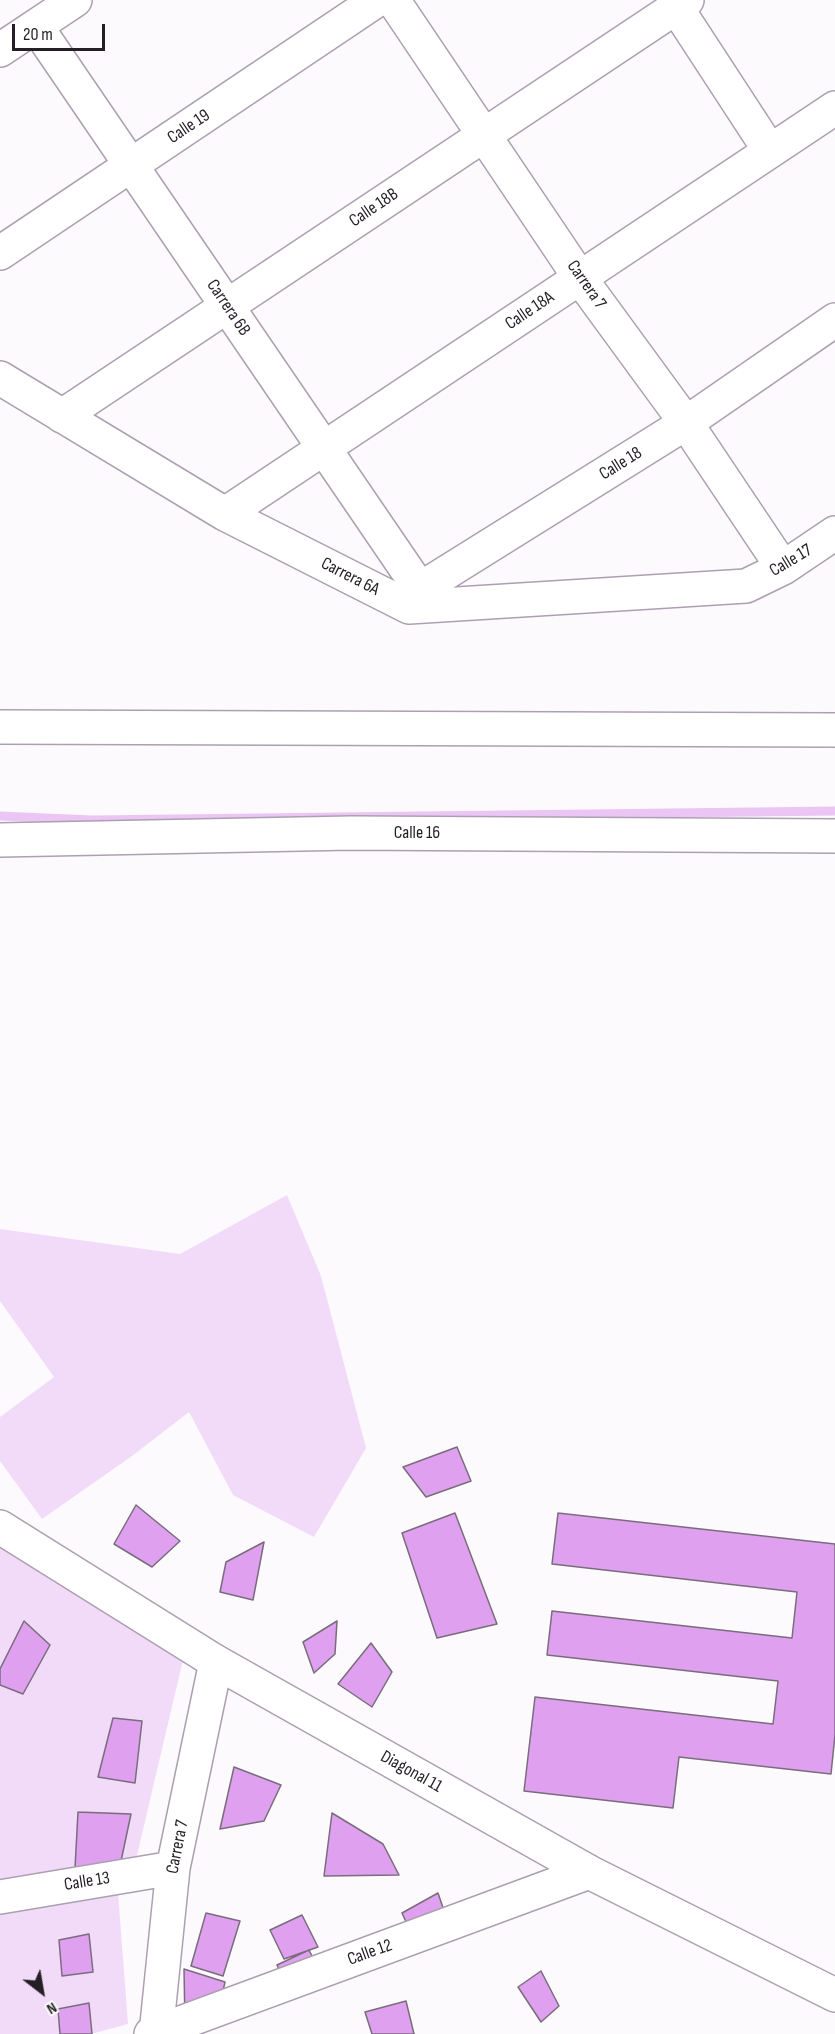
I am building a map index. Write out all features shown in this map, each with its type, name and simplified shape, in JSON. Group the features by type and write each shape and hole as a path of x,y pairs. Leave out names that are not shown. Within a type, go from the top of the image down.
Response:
{"street":[{"path":"0,50 75,0"},
{"name":"Calle 19","path":"0,253 377,0"},
{"name":"Carrera 7","path":"393,0 580,278 686,423 783,568"},
{"path":"682,3 770,151"},
{"name":"Calle 18B","path":"62,416 682,3"},
{"name":"Carrera 6B","path":"36,26 324,448 415,598"},
{"name":"Calle 18A","path":"225,514 770,151 834,112"},
{"name":"Calle 18","path":"415,598 686,423 835,320"},
{"name":"Carrera 6A","path":"0,378 225,514 415,598"},
{"name":"Calle 17","path":"415,598 746,586 783,568 835,533"},
{"path":"0,727 835,729"},
{"name":"Calle 16","path":"0,840 351,833 835,836"},
{"name":"Diagonal 11","path":"0,1527 216,1662 588,1872 835,1995"},
{"name":"Carrera 7","path":"154,2033 173,1868 216,1662"},
{"name":"Calle 13","path":"0,1897 173,1868"},
{"name":"Calle 12","path":"154,2033 588,1872"}],"shaded area":[{"path":"287,1195 321,1276 366,1448 314,1537 233,1495 189,1412 132,1456 42,1519 0,1461 0,1417 54,1377 0,1301 0,1229 180,1254"},
{"path":"0,1517 186,1647 134,1868 0,1884"},
{"path":"117,1880 128,2024 91,2034 0,2034 0,1893"}],"building":[{"path":"457,1447 471,1481 426,1497 403,1467"},
{"path":"136,1505 180,1541 152,1567 114,1544"},
{"path":"455,1513 497,1624 437,1638 402,1533"},
{"path":"558,1513 835,1544 835,1735 831,1774 679,1757 673,1808 524,1791 535,1697 773,1724 778,1681 547,1655 552,1611 792,1638 797,1592 552,1564"},
{"path":"264,1542 253,1600 220,1592 226,1562"},
{"path":"24,1621 50,1645 23,1694 0,1685 0,1669"},
{"path":"337,1621 335,1654 314,1673 303,1642"},
{"path":"371,1643 392,1672 372,1707 338,1684"},
{"path":"113,1718 142,1721 135,1783 98,1777"},
{"path":"234,1767 281,1785 264,1821 220,1829"},
{"path":"78,1812 131,1814 117,1880 74,1887"},
{"path":"332,1813 383,1844 399,1875 324,1876"},
{"path":"438,1893 453,1937 419,1950 402,1913"},
{"path":"206,1913 240,1921 223,1976 191,1966"},
{"path":"302,1915 318,1947 284,1959 270,1930"},
{"path":"89,1934 93,1972 62,1976 59,1940"},
{"path":"309,1950 325,1982 291,1994 277,1965"},
{"path":"184,1969 225,1982 217,2019 185,2025"},
{"path":"541,1971 559,2006 541,2022 518,1987"},
{"path":"406,2001 414,2034 372,2034 365,2012"},
{"path":"89,2003 92,2034 60,2034 58,2009"}],"waterway":[{"path":"0,816 92,820 835,811"}]}
